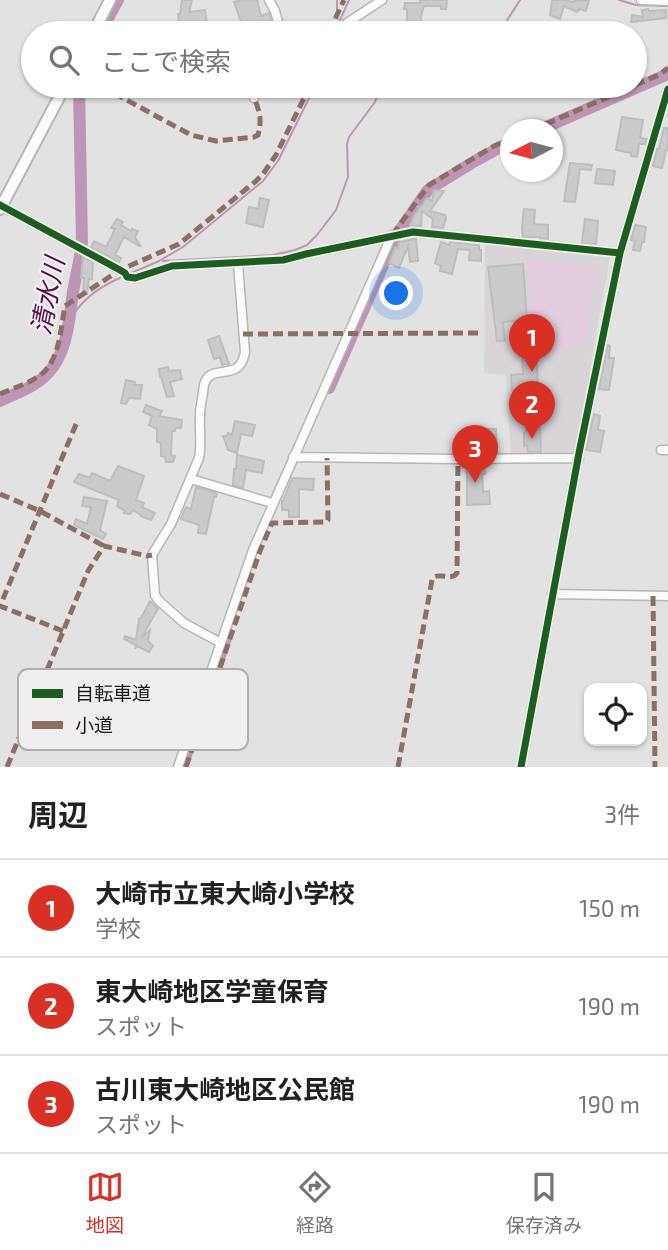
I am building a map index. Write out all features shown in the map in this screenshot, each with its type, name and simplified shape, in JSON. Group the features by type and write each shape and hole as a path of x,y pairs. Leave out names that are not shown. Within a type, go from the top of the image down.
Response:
{"street":[{"path":"99,21 110,0"},
{"path":"269,0 277,21"},
{"path":"349,21 382,0"},
{"path":"641,0 668,1"},
{"path":"521,767 552,594 620,253 668,89"},
{"path":"59,98 1,206 135,278 172,266 283,260 413,232 620,253"},
{"path":"212,669 272,503 392,236"},
{"path":"221,643 184,624 158,600 155,595 152,555 171,524 201,450 200,412 204,382 211,375 236,370 243,360 245,352 238,264"},
{"path":"293,457 579,458"},
{"path":"191,479 272,503"},
{"path":"552,594 668,596"},
{"path":"178,767 184,750"}],"shaded area":[{"path":"485,244 610,258 575,452 511,457 506,375 484,373"},
{"path":"527,259 596,268 586,337 562,352 543,352 540,323 531,321"}],"building":[{"path":"182,0 192,0 189,12 205,10 207,21 179,21"},
{"path":"257,0 261,16 269,13 271,21 241,21 234,2"},
{"path":"420,0 447,0 446,9 441,9 441,6 424,6 421,21 407,21 405,3 420,3"},
{"path":"552,0 589,0 586,11 580,9 577,12 564,6 560,19 550,15"},
{"path":"642,10 666,10 666,18 631,21 632,15 643,17"},
{"path":"622,117 643,120 640,138 647,139 645,144 639,144 637,157 616,150"},
{"path":"664,128 668,128 668,150 662,168 653,166"},
{"path":"570,163 592,165 591,170 580,169 575,202 564,201"},
{"path":"597,169 615,171 613,185 595,183"},
{"path":"434,190 444,191 430,211 445,215 443,228 432,227 433,219 422,211 421,226 410,226 418,207 420,208 427,198 432,201"},
{"path":"260,198 269,200 263,227 246,223 249,207 258,209"},
{"path":"524,209 535,210 534,224 548,225 548,239 523,237"},
{"path":"117,219 131,231 138,231 135,237 141,247 124,237 115,255 121,258 119,262 91,247 94,241 106,247 115,229 111,228"},
{"path":"585,219 598,221 596,244 582,243"},
{"path":"635,225 646,227 640,251 633,250 635,241 631,240"},
{"path":"416,239 418,261 410,262 408,246 399,268 389,263 395,247 398,249 399,242"},
{"path":"441,242 449,245 450,242 479,245 481,261 469,260 470,250 458,249 452,274 440,271 441,266 435,263"},
{"path":"83,257 93,263 87,294 83,294 84,278 81,278"},
{"path":"523,264 527,320 503,322 505,341 497,341 488,267"},
{"path":"535,327 541,452 528,452 527,445 524,446 527,425 525,412 517,413 517,400 525,401 524,388 512,390 511,375 523,374 522,351 515,351 515,340 522,340 523,329"},
{"path":"219,336 229,364 222,365 220,357 214,359 208,340"},
{"path":"608,345 609,358 614,358 609,390 599,389"},
{"path":"168,367 168,371 180,370 182,379 170,382 174,396 167,397 159,369"},
{"path":"126,380 135,382 134,385 142,385 140,399 129,398 126,404 121,403"},
{"path":"146,405 162,411 159,416 182,420 181,428 172,431 171,455 175,456 173,462 166,462 165,457 161,456 157,429 149,425 152,416 143,412"},
{"path":"594,414 600,416 598,430 604,431 600,452 586,450"},
{"path":"235,421 255,425 252,436 241,434 237,453 228,450 223,436 228,433 232,435"},
{"path":"484,429 496,429 497,452 486,452"},
{"path":"237,455 264,461 262,473 246,470 243,488 233,485"},
{"path":"118,466 144,476 136,500 144,503 142,507 155,513 151,520 133,510 130,514 124,513 125,511 117,506 119,500 74,482 79,474 90,478 92,473 110,481"},
{"path":"467,466 484,466 483,492 489,491 490,504 467,505"},
{"path":"292,478 314,479 313,490 299,489 299,517 289,517 289,510 282,510 282,501"},
{"path":"196,487 217,493 206,534 198,533 199,525 181,519 186,507 191,509"},
{"path":"84,497 107,501 100,530 106,534 103,539 74,525 76,519 87,524 91,507 82,506"},
{"path":"150,601 158,609 141,638 150,630 148,641 153,646 149,652 137,646 135,649 136,645 124,639 125,636 136,640 139,619"}],"waterway":[{"name":"清水川","path":"107,21 118,0"},
{"path":"337,0 337,9"},
{"path":"340,20 349,0"},
{"path":"507,21 520,0"},
{"path":"619,0 636,5 668,6"},
{"name":"清水川","path":"647,83 668,74"},
{"name":"清水川","path":"0,401 42,379 54,366 66,335 82,243 79,98"},
{"path":"129,274 183,247 263,181 278,161 309,98"},
{"path":"163,261 273,255 307,245 336,210 348,177 349,137 376,98"},
{"name":"清水川","path":"563,120 613,98"},
{"name":"清水川","path":"401,229 428,190 500,147"},
{"name":"清水川","path":"329,388 395,238"},
{"path":"71,318 94,293 124,276"},
{"name":"清水川","path":"215,669 226,638"},
{"name":"清水川","path":"182,767 188,750"}],"marked path":[{"path":"335,21 344,0"},
{"path":"647,80 668,68"},
{"path":"123,98 191,135 216,141 258,135 260,116 254,98"},
{"path":"0,394 45,371 54,357 65,306 120,270 179,244 256,181 276,155 304,98"},
{"path":"558,119 606,98"},
{"path":"392,235 429,185 500,143"},
{"path":"243,334 478,333"},
{"path":"63,631 0,606 77,422"},
{"path":"220,669 272,523 328,520 327,458"},
{"path":"398,767 432,580 437,576 452,576 457,573 458,459"},
{"path":"0,494 40,511 104,546"},
{"path":"48,669 88,571 104,546 152,555"},
{"path":"653,596 655,767"},
{"path":"7,767 18,740"},
{"path":"186,767 192,750"}],"cycle path":[{"path":"521,767 579,453 620,253 668,89"},
{"path":"0,205 120,270 127,277 135,278 172,266 283,260 413,232 620,253"}],"place":[{"name":"大崎市立東大崎小学校","path":"532,372"},
{"name":"東大崎地区学童保育","path":"532,439"},
{"name":"古川東大崎地区公民館","path":"475,483"}]}
